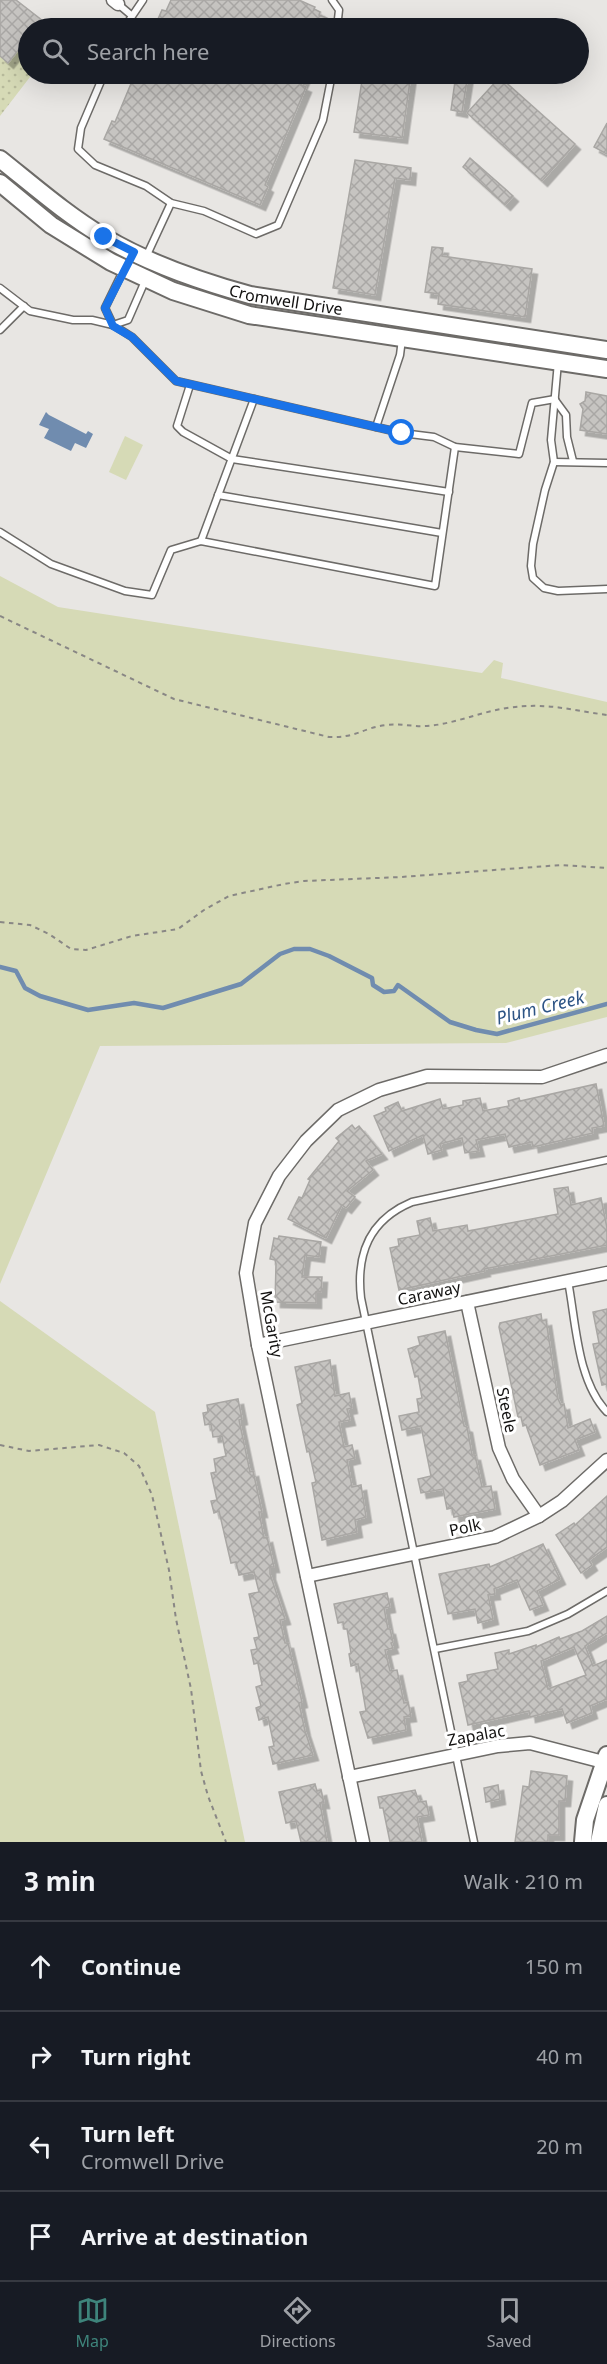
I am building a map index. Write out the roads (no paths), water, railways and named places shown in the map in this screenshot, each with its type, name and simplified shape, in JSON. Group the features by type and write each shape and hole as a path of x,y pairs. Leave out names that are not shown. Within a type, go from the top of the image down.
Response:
{"street":[{"name":"Cromwell Drive","path":"0,159 104,237 174,272 250,295 607,350"},
{"name":"Cromwell Drive","path":"0,183 51,225 111,262 173,291 249,315 607,369"},
{"name":"McGarity","path":"363,1842 258,1345 246,1273 255,1223 286,1168 306,1141 338,1110 379,1090 428,1076 542,1077 607,1055"},
{"name":"Caraway","path":"258,1345 607,1273"},
{"name":"Steele","path":"467,1302 499,1448 513,1479 538,1516"},
{"name":"Polk","path":"307,1576 495,1537 538,1516 562,1501 607,1460"},
{"name":"Zapalac","path":"349,1777 498,1746 530,1743 606,1760"},
{"path":"599,1842 601,1795 606,1760"},
{"path":"583,1842 585,1820 601,1795"}],"lane":[{"path":"129,18 143,0"},
{"path":"332,0 339,10 338,18"},
{"path":"116,2 131,15"},
{"path":"100,84 81,128 78,148 95,165 146,186 171,203 204,211 256,234 278,225 323,120 331,84"},
{"path":"113,326 128,320 146,278 145,257 171,203"},
{"path":"113,326 105,308 125,268 145,257"},
{"path":"0,288 30,310 73,320 92,320 113,326 132,337 176,381 376,427 434,437 455,447 519,454 532,403 555,399"},
{"path":"0,330 24,306"},
{"path":"376,427 400,355 402,338"},
{"path":"558,362 550,440 554,462 544,490 533,544 531,566 533,578 544,588 558,591 607,589"},
{"path":"190,385 177,426 183,432 232,459 449,492"},
{"path":"201,541 254,399"},
{"path":"555,399 566,415 573,461"},
{"path":"552,430 567,428"},
{"path":"0,532 51,564 125,591 152,595 171,550 201,541 435,586 455,447"},
{"path":"554,462 607,463"},
{"path":"218,495 442,533"},
{"path":"474,1842 361,1298 358,1275 360,1263 369,1239 376,1229 400,1207 430,1197 607,1160"},
{"path":"568,1281 589,1386 607,1412"},
{"path":"435,1650 528,1630 568,1614 607,1591"}],"water":[{"path":"46,412 86,434 88,431 93,434 86,448 75,443 71,451 44,438 49,429 39,425"}],"waterway":[{"name":"Plum Creek","path":"0,967 16,971 25,988 40,996 88,1010 134,1003 163,1008 241,984 280,954 294,949 310,949 329,956 372,978 373,985 384,992 394,991 398,985 450,1022 497,1034 607,1004"}]}
